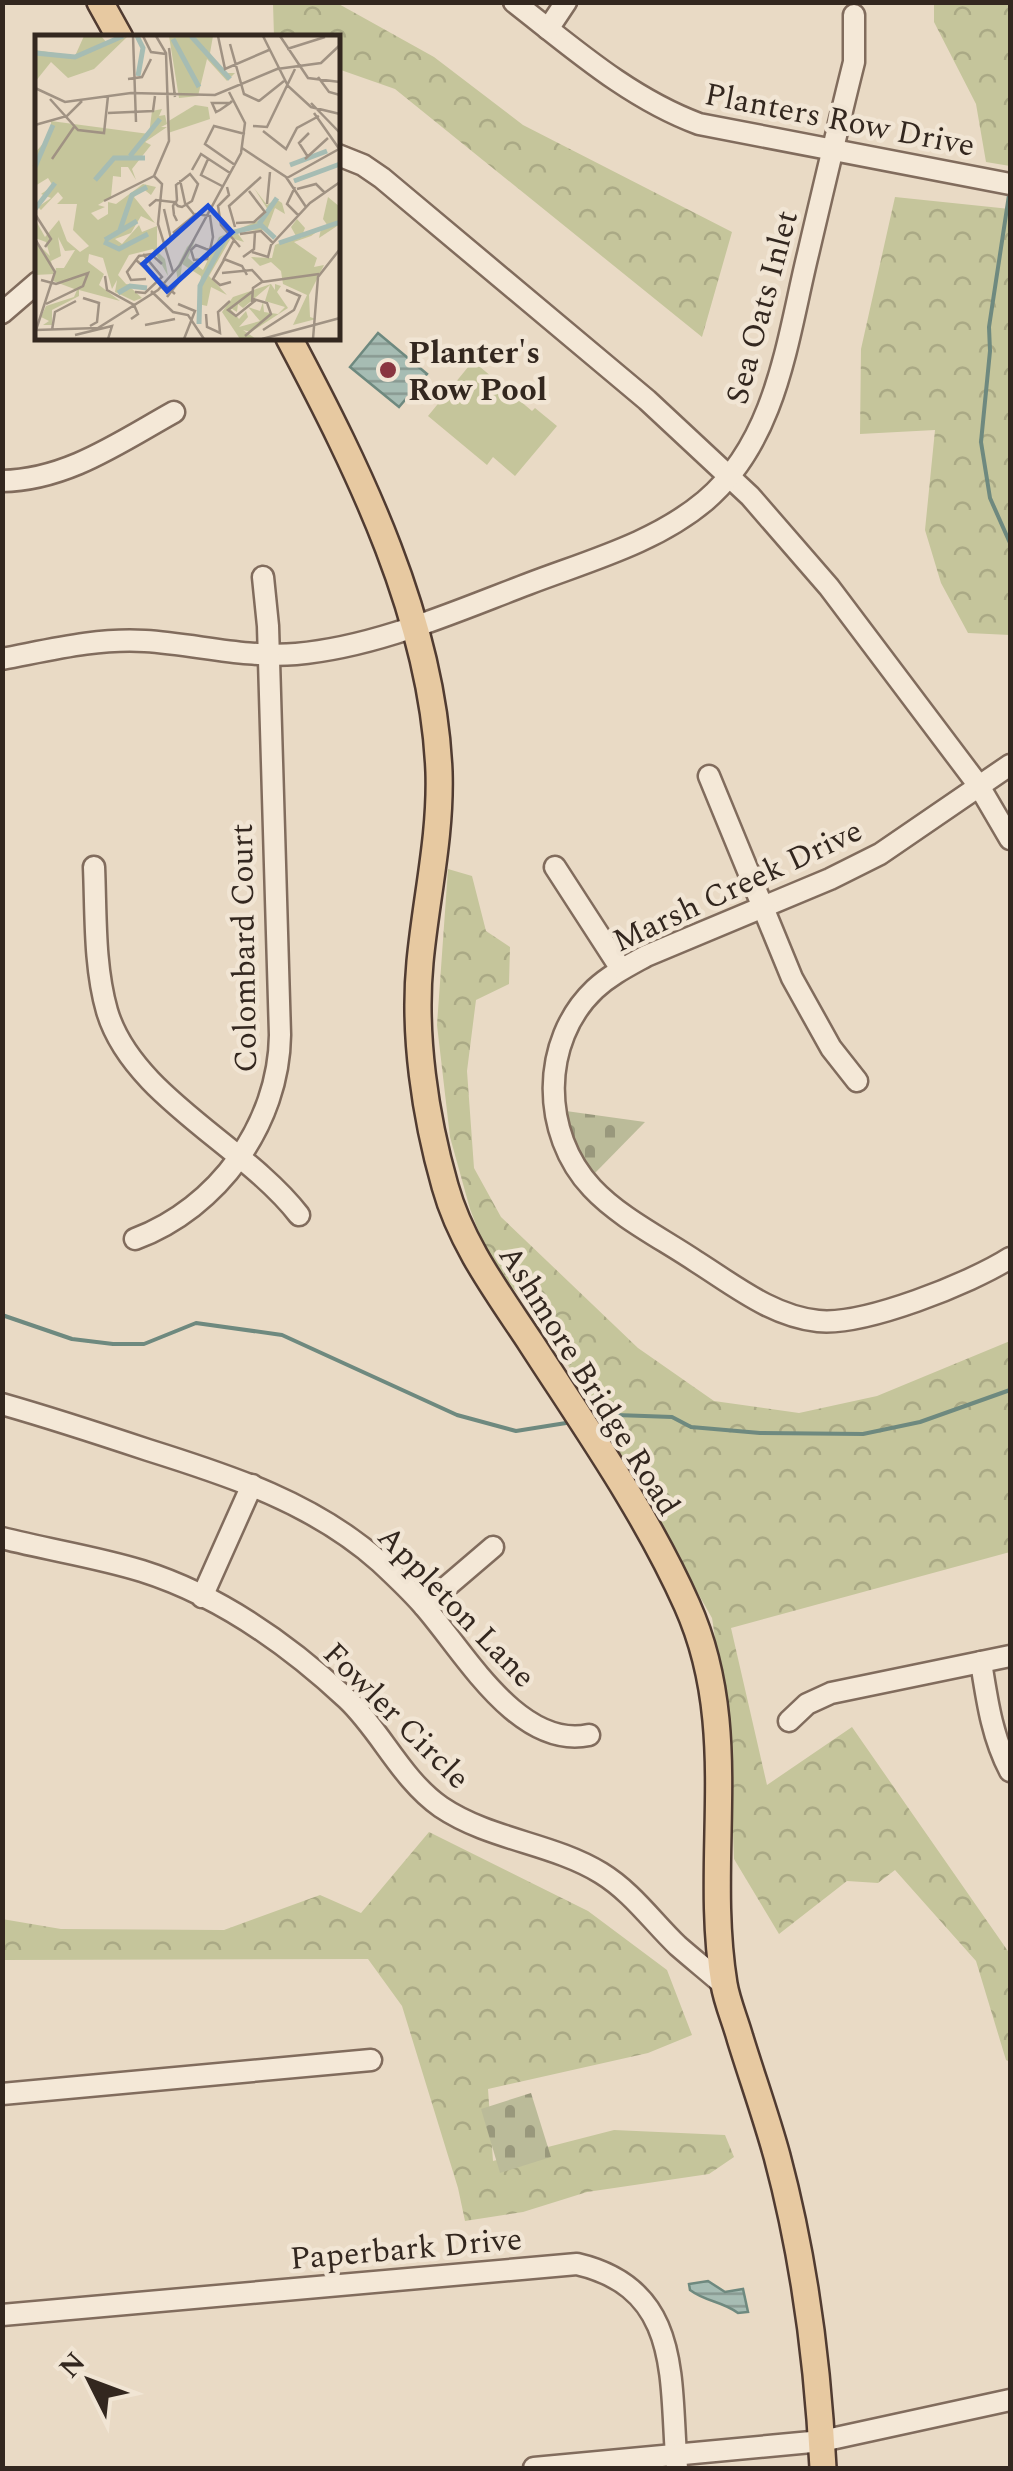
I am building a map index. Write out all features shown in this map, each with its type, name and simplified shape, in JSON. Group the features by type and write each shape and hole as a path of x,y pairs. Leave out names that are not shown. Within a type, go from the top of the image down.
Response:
{"main road":[{"path":"100,2 118,35"},
{"name":"Ashmore Bridge Road","path":"290,340 366,491 412,626 430,696 438,766 437,843 417,1010 422,1067 444,1182 455,1218 675,1579 700,1636 712,1680 720,1734 716,1866 724,1986 789,2203 802,2274 823,2468"}],"street":[{"name":"Planters Row Drive","path":"514,2 626,88 678,116 720,130 1010,184"},
{"path":"548,29 566,2"},
{"name":"Sea Oats Inlet","path":"2,660 112,640 268,655 324,650 412,626 656,534 680,520 730,476 750,447 775,393 854,62 854,15"},
{"path":"340,156 382,178 646,400 730,476 829,587 979,786 1010,839"},
{"path":"2,313 35,285"},
{"path":"2,482 34,479 80,464 174,412"},
{"name":"Colombard Court","path":"134,1239 191,1208 224,1177 268,1106 280,1056 268,655 262,577"},
{"name":"Marsh Creek Drive","path":"1010,765 880,854 621,969 596,989 572,1020 556,1062 554,1095 565,1147 583,1178 606,1202 764,1305 792,1316 848,1321 876,1315 1010,1258"},
{"path":"709,776 811,1015 857,1082"},
{"path":"555,866 621,969"},
{"path":"94,867 102,990 116,1035 151,1083 240,1154 299,1215"},
{"name":"Appleton Lane","path":"2,1404 252,1485 296,1505 378,1560 424,1606 510,1706 558,1736 589,1734"},
{"path":"202,1596 252,1485"},
{"name":"Fowler Circle","path":"2,1538 142,1572 202,1596 259,1630 334,1687 366,1719 418,1786 441,1806 511,1839 603,1874 631,1895 677,1945 724,1986"},
{"path":"424,1606 493,1547"},
{"path":"789,1720 807,1704 831,1694 1010,1656"},
{"path":"981,1662 994,1732 1010,1771"},
{"path":"677,1945 705,1940 720,1932"},
{"path":"2,2094 371,2060"},
{"name":"Paperbark Drive","path":"2,2315 578,2264 606,2273 634,2290 662,2330 676,2462"},
{"path":"534,2468 676,2462 822,2441 1010,2400"}],"green space":[{"path":"273,3 337,3 434,57 523,125 732,232 702,337 395,89 340,70 340,35 274,35"},
{"path":"934,3 1010,3 1010,166 986,162 976,104 934,22"},
{"path":"895,197 1010,209 1010,635 968,633 941,583 925,530 935,430 860,434 861,349"},
{"path":"473,361 532,411 535,408 557,426 515,476 493,457 487,465 428,416"},
{"path":"448,869 472,876 486,931 510,947 509,984 476,1000 467,1071 474,1168 501,1217 638,1348 714,1401 799,1413 877,1396 1010,1341 1010,1552 731,1628 767,1785 852,1727 1010,1954 1010,2062 1006,2060 976,1961 895,1870 878,1883 847,1881 779,1934 734,1859 729,1729 712,1618 539,1314 493,1269 470,1209 450,1137 437,1025"},
{"path":"566,1111 645,1122 594,1174 576,1154"},
{"path":"429,1832 588,1911 667,1970 692,2035 648,2053 488,2089 493,2161 614,2130 725,2135 734,2157 709,2174 587,2192 523,2212 465,2221 402,2006 368,1959 3,1960 2,1919 61,1929 224,1930 320,1895 361,1913"},
{"path":"531,2093 551,2157 500,2173 481,2109"}],"shaded area":[{"name":"Planter's Row Pool","path":"378,333 427,374 399,407 350,367"},
{"path":"708,2281 725,2292 743,2289 748,2312 738,2313 690,2290 689,2284"}],"waterway":[{"path":"1010,2 1010,12"},
{"path":"1009,195 989,327 981,442 990,498 1010,543"},
{"path":"2,1315 72,1339 113,1344 144,1344 196,1323 282,1335 457,1415 516,1431 566,1423"},
{"path":"589,1414 672,1417 691,1427 760,1433 863,1434 920,1422 1010,1390"}],"place":[{"name":"Planter's Row Pool","path":"388,370"}]}
